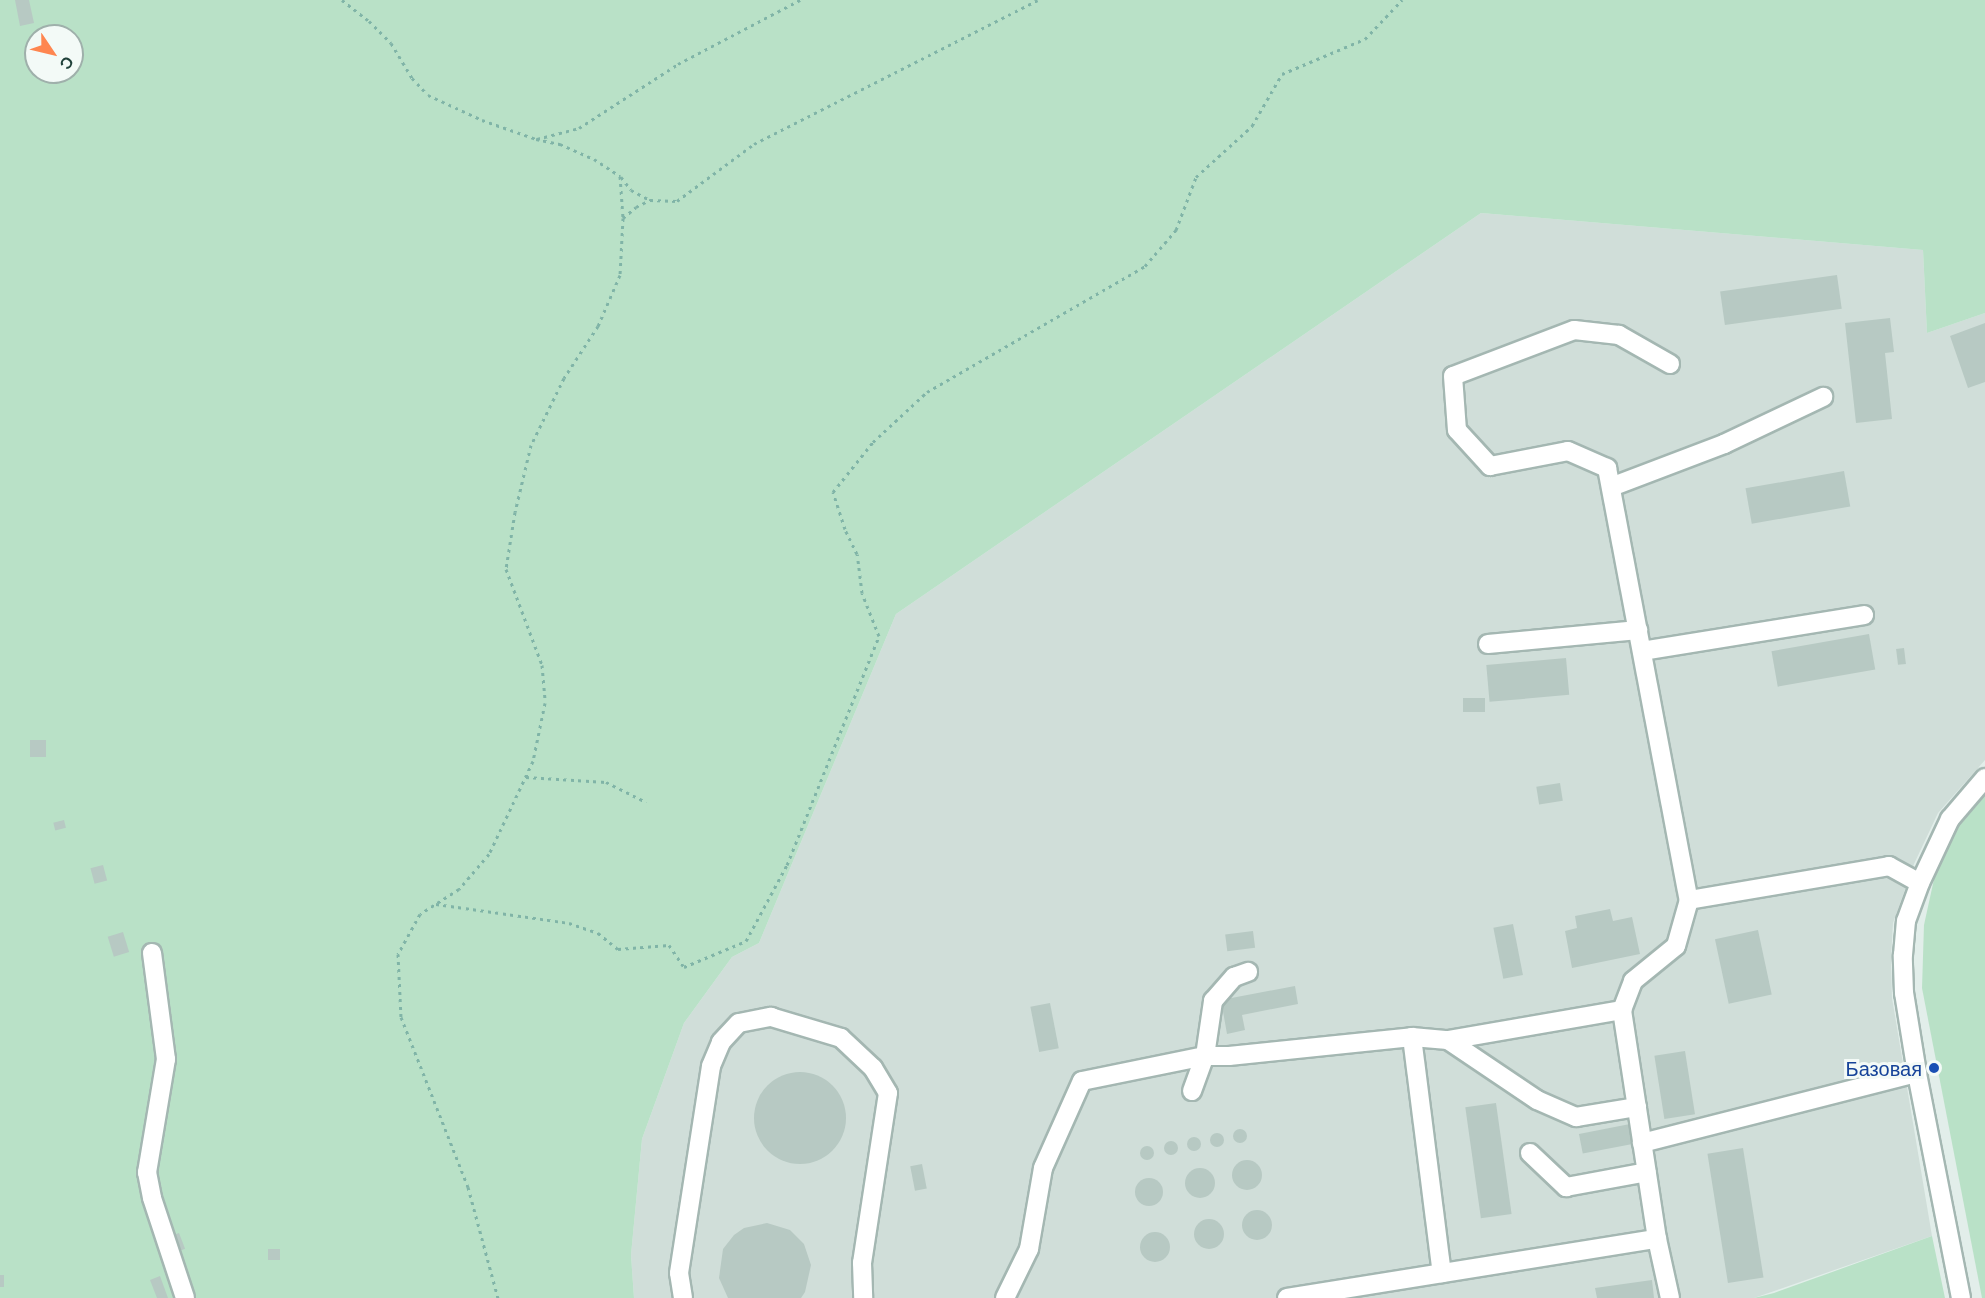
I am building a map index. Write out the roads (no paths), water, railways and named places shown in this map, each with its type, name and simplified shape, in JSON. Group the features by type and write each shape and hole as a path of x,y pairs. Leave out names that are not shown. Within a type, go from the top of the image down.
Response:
{"street":[{"path":"1670,364 1619,335 1574,330 1453,376 1457,430 1490,466 1568,451 1607,468 1689,900 1676,946 1633,981 1622,1010 1657,1239 1670,1298"},
{"path":"1611,487 1724,444 1823,397"},
{"path":"1642,651 1864,615"},
{"path":"1488,644 1638,630"},
{"path":"1961,1298 1917,1073 1904,993 1903,955 1906,921 1920,883 1950,819 1985,778"},
{"path":"1689,900 1889,866 1920,883"},
{"path":"152,953 166,1059 147,1172 152,1198 185,1298"},
{"path":"1191,1091 1205,1056 1213,1001 1234,977 1248,972"},
{"path":"1005,1298 1029,1249 1043,1168 1082,1081 1205,1056 1229,1056 1412,1037 1448,1040 1622,1010"},
{"path":"682,1298 679,1273 711,1066 721,1042 739,1023 771,1017 841,1038 873,1068 888,1093 862,1263 863,1298"},
{"path":"1412,1037 1442,1273"},
{"path":"1448,1040 1537,1100 1576,1117 1637,1107"},
{"path":"1642,1143 1917,1073"},
{"path":"1530,1153 1566,1187 1647,1172"},
{"path":"1287,1298 1351,1293 1442,1273 1657,1239"}],"place":[{"name":"Базовая","path":"1934,1068"}]}
